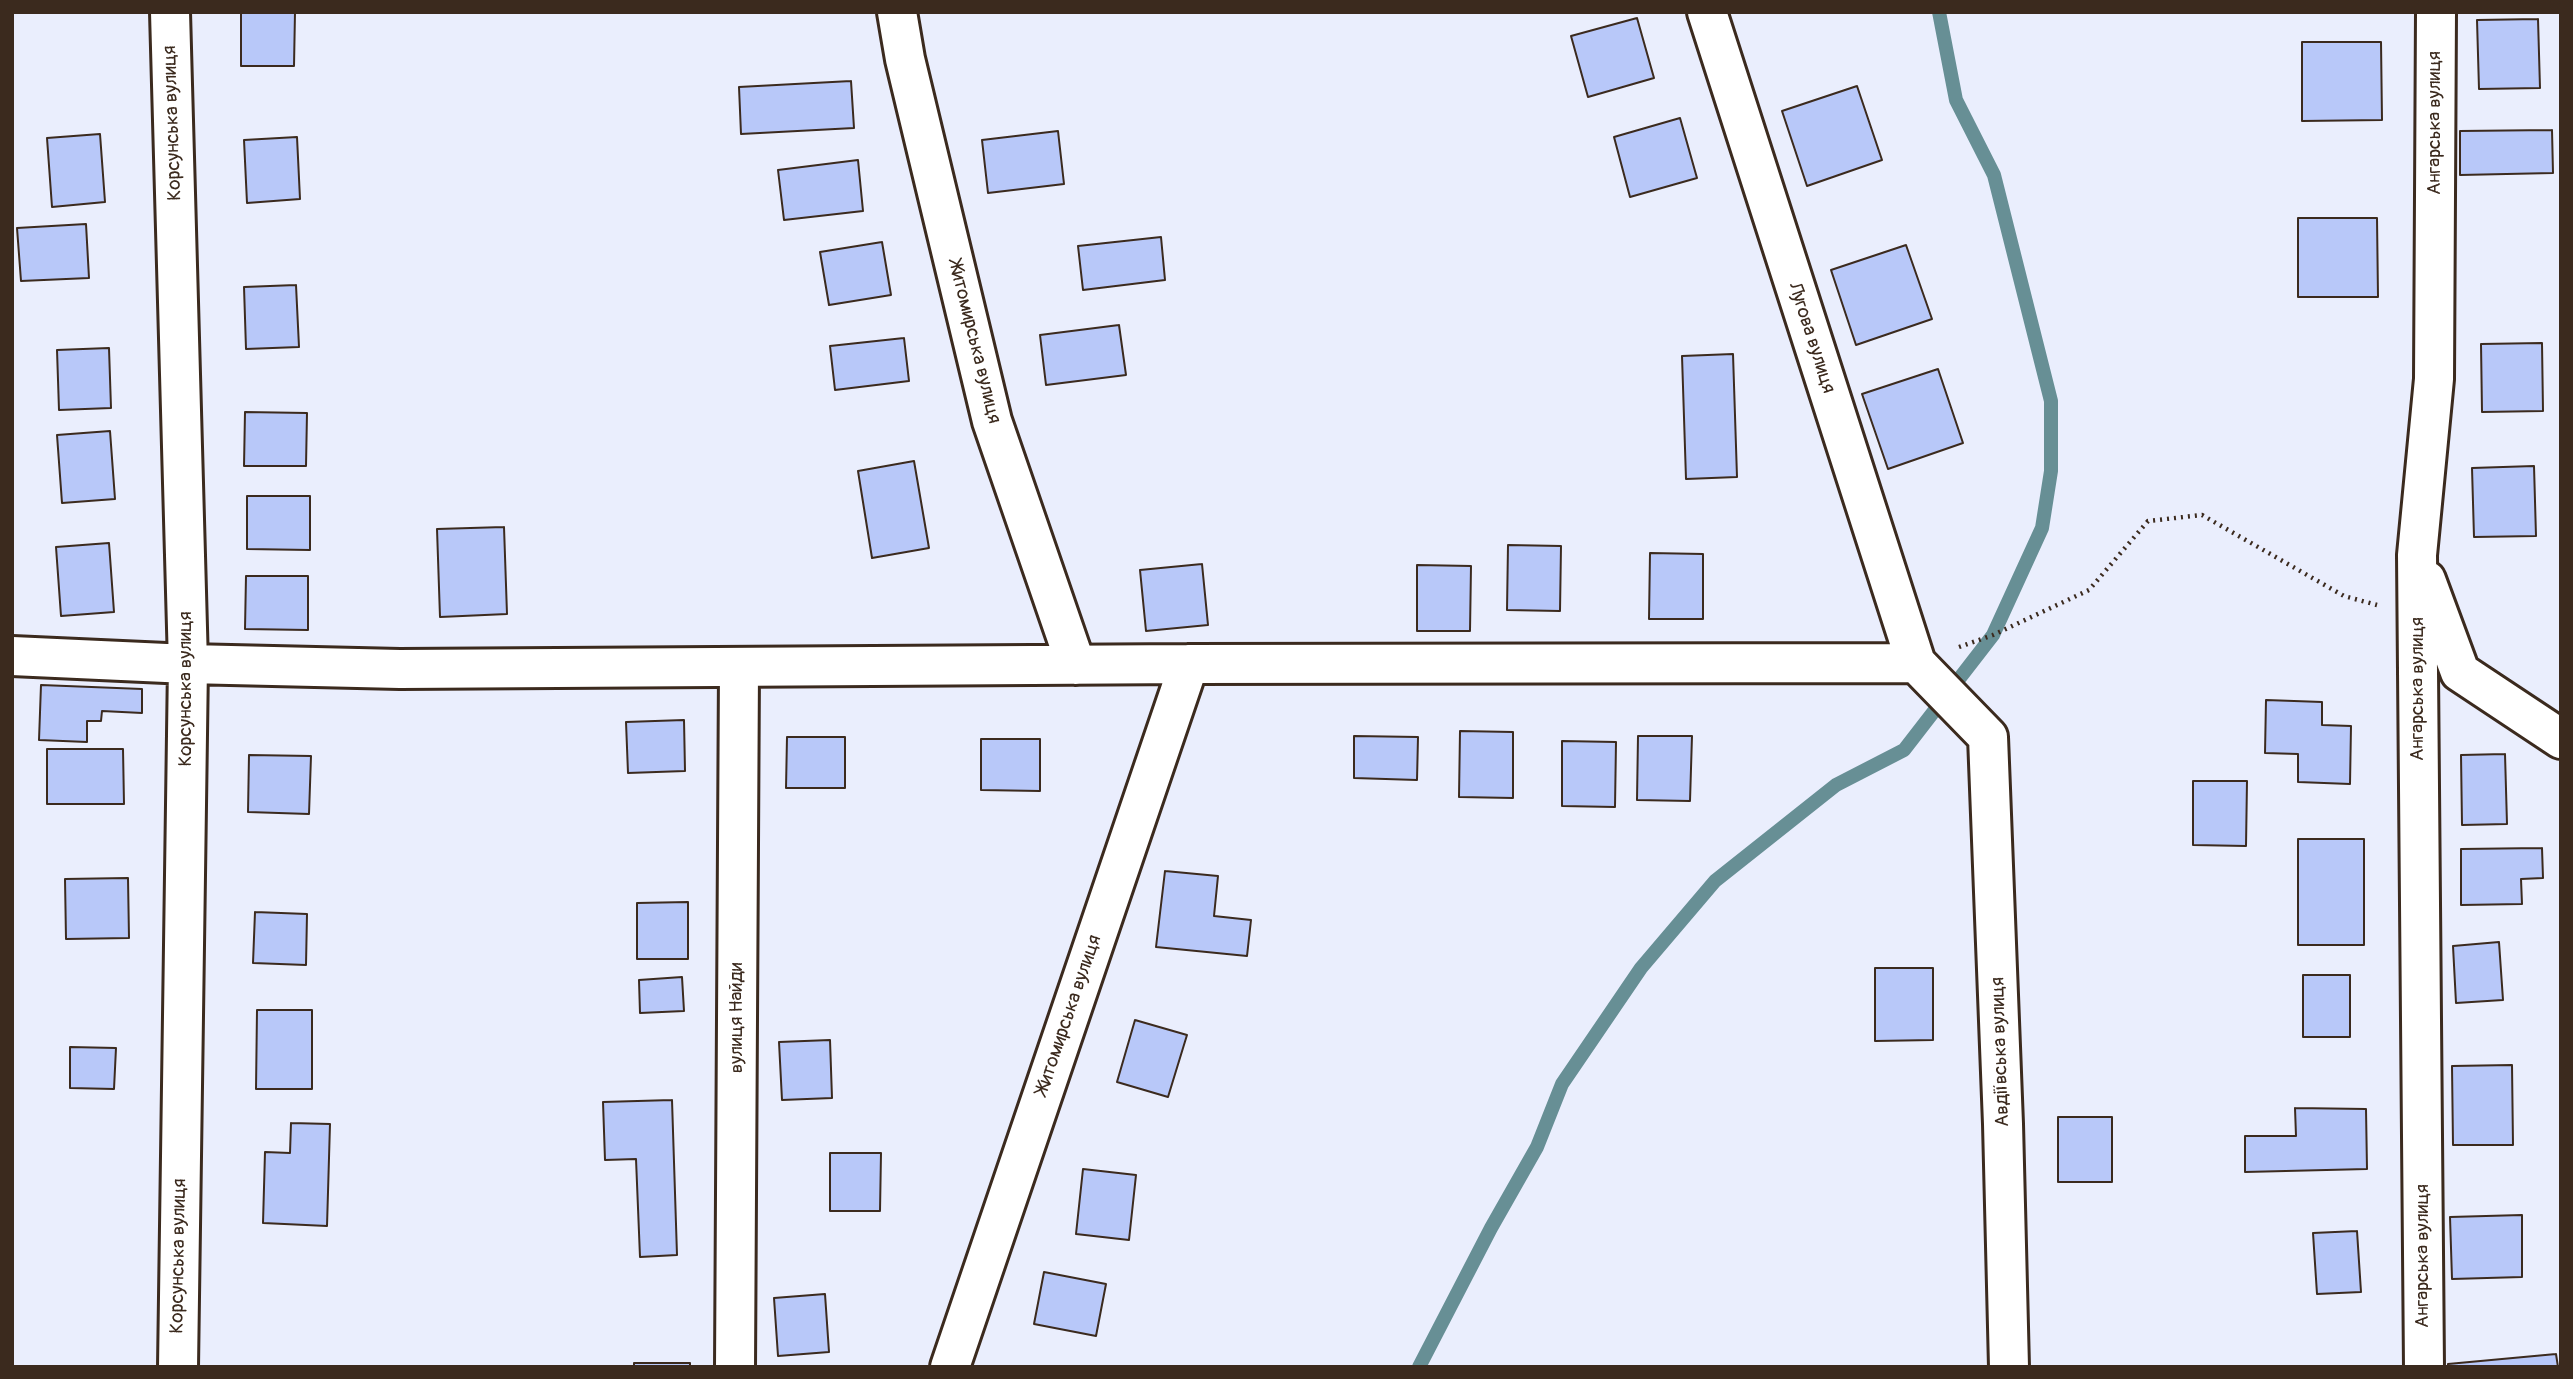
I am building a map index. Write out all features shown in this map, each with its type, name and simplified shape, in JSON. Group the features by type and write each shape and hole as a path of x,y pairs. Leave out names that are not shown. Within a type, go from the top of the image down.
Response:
{"street":[{"name":"Корсунська вулиця","path":"170,12 188,664 178,1367"},
{"name":"Житомирська вулиця","path":"897,12 905,59 992,421 1076,665"},
{"name":"Лугова вулиця","path":"1707,12 1916,663"},
{"name":"Ангарська вулиця","path":"2424,1367 2417,555 2434,379 2436,12"},
{"path":"2417,555 2460,672 2561,739"},
{"path":"12,656 188,664 400,669 1916,663"},
{"name":"Авдіївська вулиця","path":"1916,663 1988,737 2003,1097 2009,1367"},
{"name":"Житомирська вулиця","path":"950,1367 1189,664"},
{"name":"вулиця Найди","path":"735,1367 739,669"}],"path":[{"path":"1916,663 1993,635 2090,590 2148,521 2202,515 2344,596 2386,608 2417,555"}],"building":[{"path":"241,12 295,12 294,66 241,66"},
{"path":"1637,18 1654,78 1588,97 1571,36"},
{"path":"2538,19 2540,88 2479,89 2477,20"},
{"path":"2302,42 2381,42 2382,120 2302,121"},
{"path":"851,81 854,128 741,134 739,87"},
{"path":"1857,86 1882,160 1807,186 1782,111"},
{"path":"1680,118 1697,178 1630,197 1614,137"},
{"path":"2552,130 2553,173 2460,175 2460,131"},
{"path":"1058,131 1064,184 988,193 982,140"},
{"path":"100,134 105,202 52,207 47,138"},
{"path":"297,137 300,199 247,203 244,140"},
{"path":"858,160 863,211 784,220 778,170"},
{"path":"2298,218 2377,218 2378,297 2298,297"},
{"path":"86,224 89,278 21,281 17,228"},
{"path":"1161,237 1165,280 1083,290 1078,246"},
{"path":"882,242 891,295 829,305 820,252"},
{"path":"1906,245 1932,319 1856,345 1831,270"},
{"path":"296,285 299,347 246,349 244,287"},
{"path":"1119,325 1126,375 1046,385 1040,335"},
{"path":"904,338 909,381 835,390 830,346"},
{"path":"2542,343 2543,411 2482,412 2481,344"},
{"path":"109,348 111,408 59,410 57,350"},
{"path":"1733,354 1737,477 1686,479 1682,356"},
{"path":"1938,369 1963,443 1888,469 1862,394"},
{"path":"245,412 307,413 306,466 244,466"},
{"path":"110,431 115,499 62,503 57,435"},
{"path":"914,461 929,548 872,558 858,471"},
{"path":"2534,466 2536,536 2474,537 2472,468"},
{"path":"247,496 310,496 310,550 247,549"},
{"path":"504,527 507,614 440,617 437,529"},
{"path":"109,543 114,612 61,616 56,547"},
{"path":"1508,545 1561,546 1560,611 1507,610"},
{"path":"1650,553 1703,554 1703,619 1649,619"},
{"path":"1202,564 1208,625 1146,631 1140,570"},
{"path":"1417,565 1471,566 1470,631 1417,631"},
{"path":"246,576 308,576 308,630 245,629"},
{"path":"41,685 142,689 142,713 102,711 101,721 87,721 87,742 39,740"},
{"path":"2266,700 2322,702 2322,725 2351,726 2350,784 2298,782 2298,754 2265,753"},
{"path":"684,720 685,771 628,773 626,722"},
{"path":"1460,731 1513,732 1513,798 1459,797"},
{"path":"1354,736 1418,737 1417,780 1354,778"},
{"path":"1638,736 1692,736 1690,801 1637,800"},
{"path":"787,737 845,737 845,788 786,788"},
{"path":"981,739 1040,739 1040,791 981,790"},
{"path":"1562,741 1616,742 1615,807 1562,806"},
{"path":"47,749 123,749 124,804 47,804"},
{"path":"2505,754 2507,824 2462,825 2461,755"},
{"path":"249,755 311,756 309,814 248,812"},
{"path":"2193,781 2247,781 2246,846 2193,845"},
{"path":"2298,839 2364,839 2364,945 2298,945"},
{"path":"2542,848 2543,878 2521,879 2522,904 2461,905 2461,849"},
{"path":"1165,871 1218,876 1214,916 1251,920 1247,956 1156,947"},
{"path":"128,878 129,938 66,939 65,879"},
{"path":"688,902 688,959 637,959 637,903"},
{"path":"255,912 307,914 306,965 253,963"},
{"path":"2499,942 2503,1000 2456,1003 2453,946"},
{"path":"1875,968 1933,968 1933,1040 1875,1041"},
{"path":"2303,975 2350,975 2350,1037 2303,1037"},
{"path":"682,977 684,1011 640,1013 639,980"},
{"path":"257,1010 312,1010 312,1089 256,1089"},
{"path":"1135,1020 1187,1035 1168,1097 1117,1082"},
{"path":"830,1040 832,1098 782,1100 779,1042"},
{"path":"70,1047 116,1048 114,1089 70,1088"},
{"path":"2512,1065 2513,1145 2453,1145 2452,1066"},
{"path":"672,1100 677,1255 640,1257 636,1159 605,1160 603,1102"},
{"path":"2295,1108 2366,1109 2367,1169 2245,1172 2245,1136 2296,1136"},
{"path":"2058,1117 2112,1117 2112,1182 2058,1182"},
{"path":"291,1123 330,1124 327,1226 263,1223 265,1152 290,1153"},
{"path":"830,1153 881,1153 880,1211 830,1211"},
{"path":"1083,1169 1136,1175 1129,1240 1076,1234"},
{"path":"2522,1215 2522,1277 2452,1279 2450,1217"},
{"path":"2357,1231 2361,1292 2317,1294 2313,1233"},
{"path":"1044,1272 1106,1284 1096,1336 1034,1324"},
{"path":"825,1294 829,1352 778,1356 774,1298"},
{"path":"2556,1354 2558,1367 2448,1367 2448,1364"},
{"path":"634,1363 690,1363 690,1367 634,1367"},
{"path":"2118,1366 2118,1367 2065,1367"}],"waterway":[{"path":"1419,1367 1491,1228 1537,1147 1562,1084 1641,968 1715,881 1836,785 1904,750 1993,635 2042,528 2051,471 2051,401 1994,175 1956,100 1939,12"}]}
